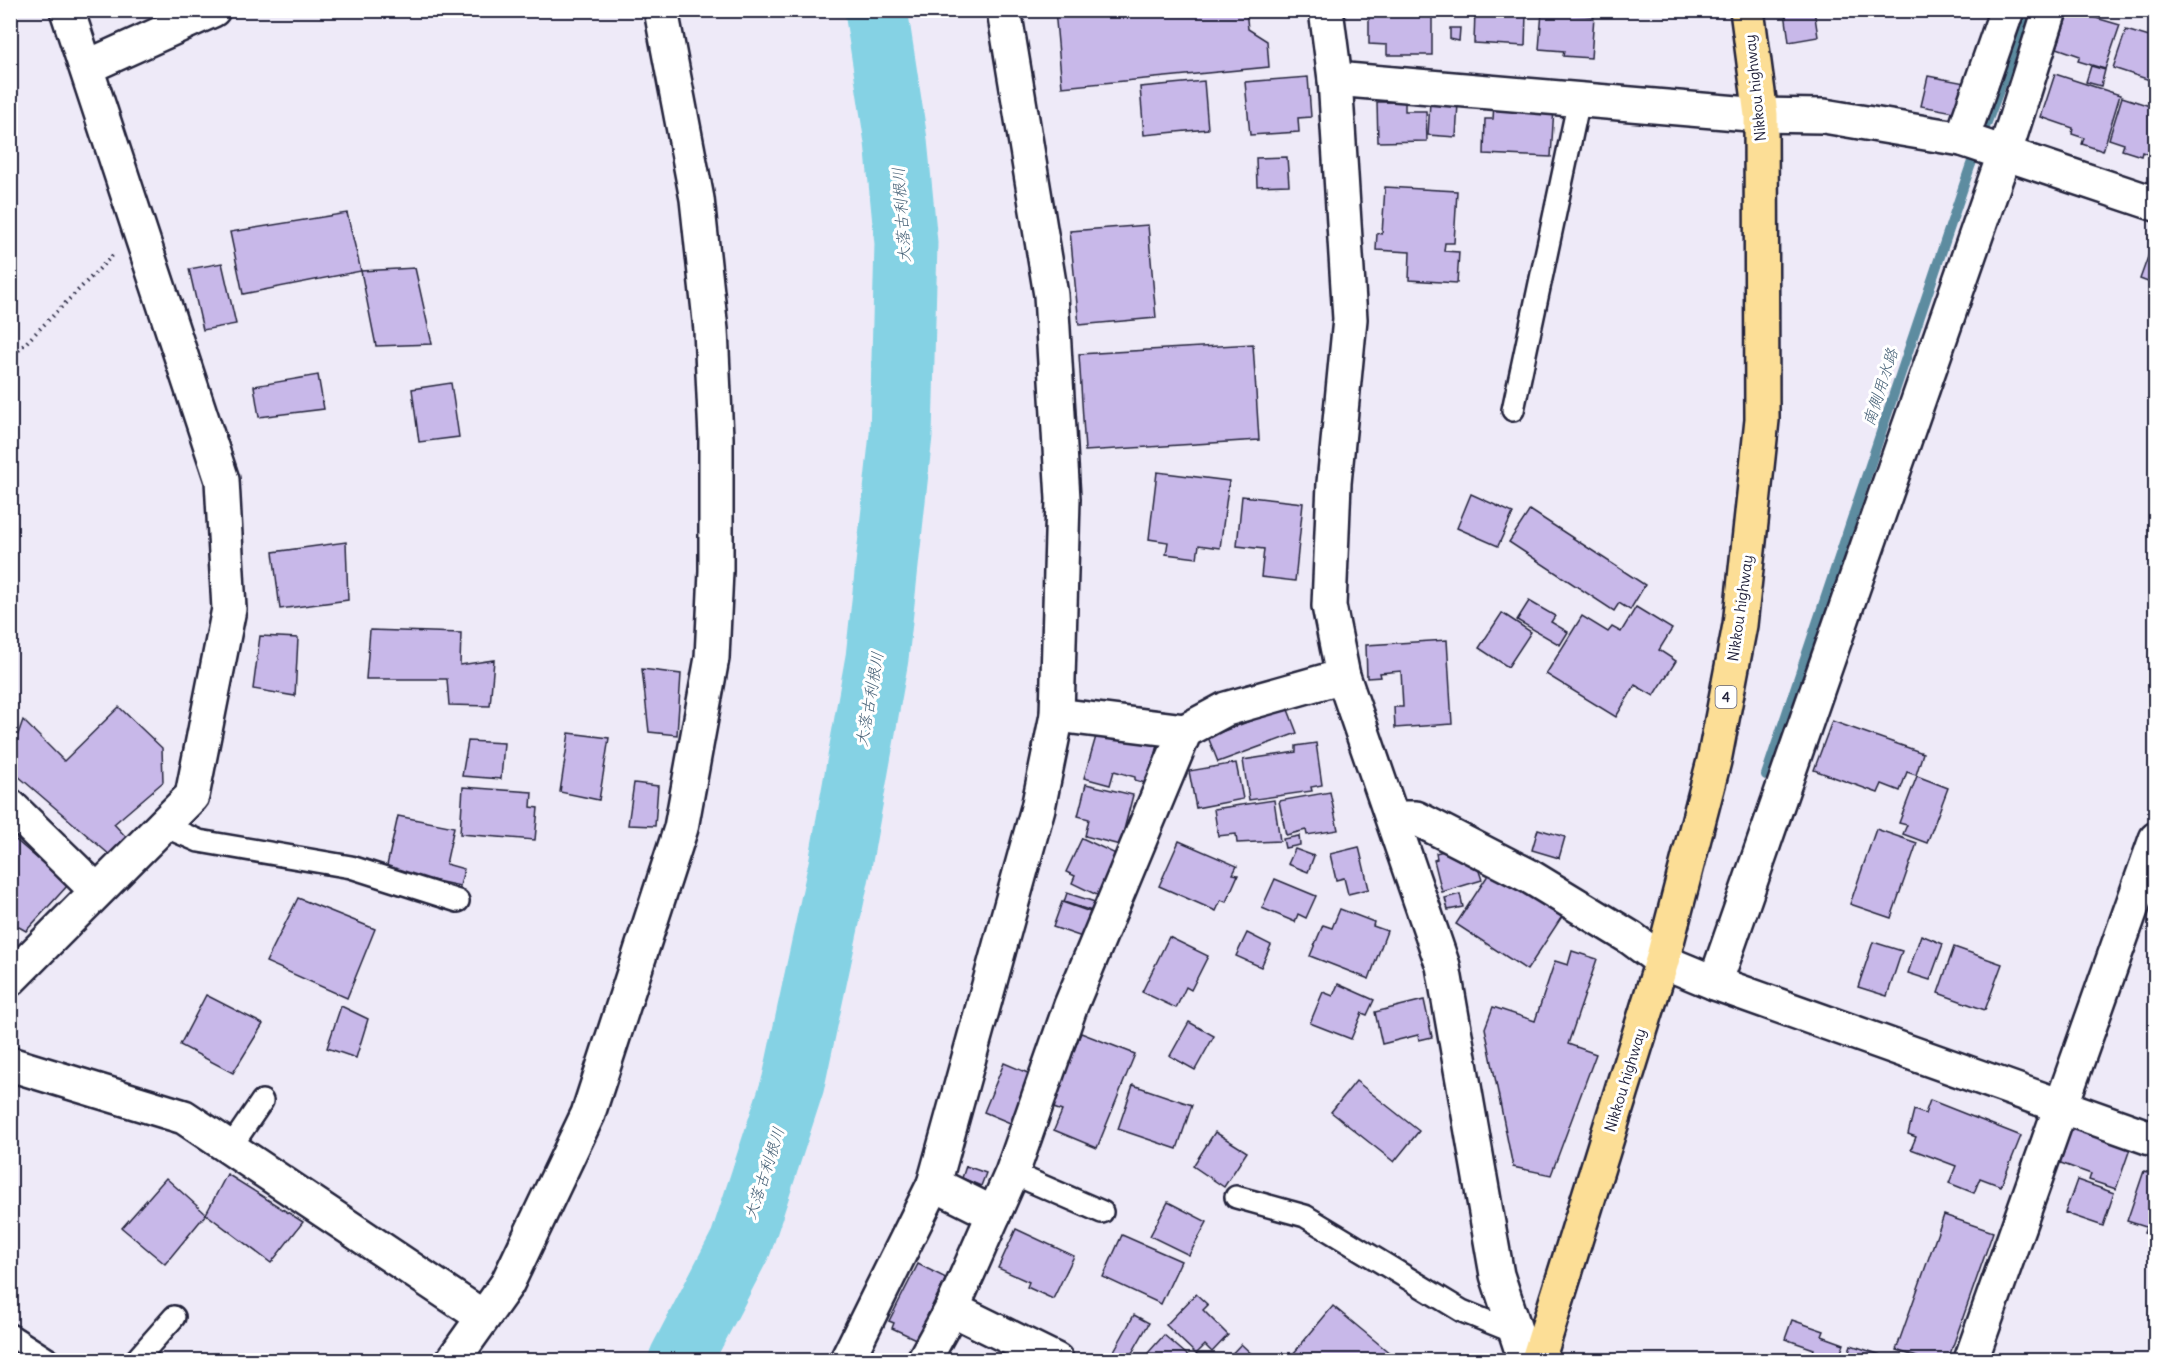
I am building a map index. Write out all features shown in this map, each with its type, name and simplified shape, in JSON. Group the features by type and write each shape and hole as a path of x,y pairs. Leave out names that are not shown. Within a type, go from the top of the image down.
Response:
{"highway":[{"name":"Nikkou highway","path":"1538,1360 1662,961 1714,761 1740,625 1762,420 1761,116 1747,10"}],"street":[{"path":"10,979 192,796 229,609 222,480 67,10"},
{"path":"87,67 213,10"},
{"path":"453,1360 507,1284 588,1114 681,828 712,658 716,571 716,438 711,330 697,199 661,10"},
{"path":"847,1360 934,1184 1038,808 1057,715 1063,499 1051,295 1004,10"},
{"path":"1326,10 1335,79 1350,319 1334,483 1329,606 1343,676 1394,818 1443,966 1497,1275 1520,1346"},
{"path":"1962,140 2007,10"},
{"path":"1715,983 2005,152 2050,10"},
{"path":"1335,79 1761,116 1824,116 1962,140 2005,152 2156,204"},
{"path":"1057,715 1185,731 1226,710 1343,676"},
{"path":"924,1360 952,1309 1012,1173 1071,1005 1185,731"},
{"path":"10,806 97,891"},
{"path":"1394,818 1416,818 1528,876 1631,938 1662,961 1715,983 2156,1140"},
{"path":"1971,1360 2156,839"},
{"path":"10,1064 184,1117 483,1317"},
{"path":"934,1184 994,1214"},
{"path":"952,1309 1056,1360"}],"lane":[{"path":"1514,410 1579,100"},
{"path":"164,826 199,841 351,867 458,901"},
{"path":"230,1148 262,1101"},
{"path":"1012,1173 1102,1212"},
{"path":"1236,1197 1305,1216 1520,1346"},
{"path":"136,1360 174,1317"},
{"path":"10,1335 49,1360"}],"path":[{"path":"10,359 140,228"}],"building":[{"path":"1055,10 1246,10 1248,29 1267,41 1269,67 1062,87"},
{"path":"1475,10 1526,13 1525,46 1474,43"},
{"path":"1814,10 1818,37 1789,42 1785,12"},
{"path":"2069,10 2120,25 2105,69 2078,61 2080,56 2057,48"},
{"path":"1408,11 1432,11 1432,55 1387,55 1387,45 1369,44 1369,15 1409,14"},
{"path":"1542,12 1594,16 1591,58 1563,56 1564,51 1539,49"},
{"path":"1450,28 1460,28 1459,41 1450,39"},
{"path":"2126,30 2156,39 2156,82 2113,68"},
{"path":"2091,66 2105,70 2101,86 2086,82"},
{"path":"2055,74 2120,95 2103,151 2082,144 2084,138 2072,134 2073,128 2041,117"},
{"path":"1928,76 1965,83 1959,113 1921,106"},
{"path":"1308,77 1311,117 1298,118 1299,132 1250,135 1245,82"},
{"path":"1204,81 1208,129 1144,135 1140,87"},
{"path":"2122,97 2156,108 2156,157 2142,152 2141,156 2122,150 2124,144 2109,139"},
{"path":"1377,102 1405,102 1405,111 1426,111 1427,141 1378,142"},
{"path":"1430,102 1458,103 1456,137 1428,135"},
{"path":"1494,104 1554,107 1551,157 1484,154 1485,119 1493,119"},
{"path":"1287,157 1289,185 1257,186 1256,158"},
{"path":"1385,187 1457,191 1454,243 1445,243 1444,251 1459,252 1457,283 1409,280 1410,252 1376,250 1377,233 1382,234"},
{"path":"347,213 361,271 243,294 230,232"},
{"path":"1148,225 1156,318 1079,325 1070,231"},
{"path":"2153,243 2156,244 2156,285 2140,279"},
{"path":"222,263 236,324 203,330 189,269"},
{"path":"415,268 432,344 376,346 361,271"},
{"path":"1253,344 1259,440 1085,451 1079,354"},
{"path":"318,375 324,409 259,417 254,386"},
{"path":"451,383 459,437 419,442 412,389"},
{"path":"1157,472 1229,481 1220,548 1199,545 1197,558 1166,554 1168,542 1149,539"},
{"path":"1471,494 1513,513 1498,546 1457,528"},
{"path":"1242,496 1303,503 1295,581 1261,577 1264,549 1237,546"},
{"path":"1530,510 1645,585 1630,610 1619,603 1614,611 1509,542"},
{"path":"346,542 348,600 280,609 273,552"},
{"path":"1529,601 1555,616 1551,622 1568,632 1560,645 1517,620"},
{"path":"1636,607 1672,629 1659,650 1676,661 1654,696 1635,685 1616,717 1546,674 1582,616 1608,632 1612,627 1621,632"},
{"path":"1502,613 1531,632 1508,667 1479,648"},
{"path":"370,630 461,633 460,665 494,660 490,706 449,705 447,679 366,679"},
{"path":"260,636 298,638 295,696 253,689"},
{"path":"1447,640 1452,724 1395,728 1394,707 1403,707 1401,671 1380,673 1381,677 1367,678 1366,645"},
{"path":"642,669 681,674 677,735 649,732"},
{"path":"119,707 162,748 163,782 114,824 126,837 110,855 10,769 10,757 23,720 64,761"},
{"path":"1287,707 1297,733 1218,762 1208,737"},
{"path":"1832,721 1923,753 1916,775 1907,772 1900,791 1882,784 1878,793 1814,770"},
{"path":"1099,726 1159,741 1148,784 1135,780 1135,777 1114,771 1110,785 1084,778"},
{"path":"569,733 609,738 599,800 560,792"},
{"path":"468,741 504,743 501,779 462,776"},
{"path":"1316,743 1322,785 1311,787 1312,791 1249,800 1243,760 1296,752 1296,746"},
{"path":"1236,763 1243,799 1196,808 1189,771"},
{"path":"1917,776 1948,788 1927,843 1903,834 1907,825 1899,823"},
{"path":"634,783 658,786 655,826 628,825"},
{"path":"1086,784 1133,795 1120,845 1085,836 1089,819 1078,816"},
{"path":"463,787 532,792 531,807 538,808 535,840 460,834"},
{"path":"1330,792 1338,830 1307,835 1306,830 1286,835 1279,801"},
{"path":"1274,800 1280,841 1237,843 1236,834 1218,836 1214,809"},
{"path":"398,816 454,827 446,864 464,869 460,886 386,870"},
{"path":"1538,829 1565,837 1559,858 1532,850"},
{"path":"1876,829 1917,843 1891,918 1850,904"},
{"path":"10,835 68,885 26,931 10,922"},
{"path":"1299,836 1300,845 1285,848 1283,839"},
{"path":"1082,838 1120,856 1101,897 1072,883 1075,876 1066,872"},
{"path":"1179,841 1237,866 1233,874 1238,875 1226,902 1221,900 1216,911 1159,886"},
{"path":"1462,846 1474,856 1482,880 1442,892 1434,860 1437,859 1436,853"},
{"path":"1359,847 1369,889 1348,894 1344,878 1336,880 1330,854"},
{"path":"1295,849 1314,856 1308,872 1288,864"},
{"path":"1492,869 1563,915 1527,970 1456,924"},
{"path":"1275,879 1316,896 1306,918 1298,914 1295,922 1262,908"},
{"path":"1067,893 1098,903 1095,912 1064,902"},
{"path":"1460,894 1463,907 1448,910 1445,898"},
{"path":"298,898 375,929 347,998 266,962"},
{"path":"1062,902 1096,914 1088,939 1053,927"},
{"path":"1340,909 1374,922 1373,926 1387,931 1369,979 1310,956 1323,925 1332,928"},
{"path":"1247,933 1271,945 1261,967 1236,956"},
{"path":"1921,935 1943,944 1930,980 1908,973"},
{"path":"1169,937 1208,956 1191,990 1186,987 1176,1008 1142,992"},
{"path":"1873,942 1902,951 1887,996 1858,987"},
{"path":"1954,947 2002,964 1985,1010 1938,993"},
{"path":"1572,951 1597,959 1568,1044 1596,1054 1551,1175 1513,1167 1485,1028 1493,1007 1535,1021 1555,961 1568,965"},
{"path":"1338,984 1374,1000 1367,1015 1362,1013 1351,1039 1310,1023 1323,992 1333,996"},
{"path":"206,995 263,1024 233,1073 180,1045"},
{"path":"1424,1000 1432,1037 1419,1040 1418,1035 1382,1044 1375,1012"},
{"path":"341,1006 368,1019 356,1058 327,1048"},
{"path":"1189,1022 1214,1036 1195,1070 1170,1056"},
{"path":"1081,1033 1135,1054 1097,1148 1054,1130 1062,1111 1051,1107"},
{"path":"1004,1063 1035,1076 1015,1125 984,1112"},
{"path":"1356,1081 1419,1131 1394,1162 1331,1112"},
{"path":"1133,1085 1192,1105 1177,1149 1118,1129"},
{"path":"1930,1100 2021,1136 2001,1186 1980,1178 1974,1193 1949,1183 1956,1166 1911,1149 1916,1137 1908,1134 1914,1110 1925,1114"},
{"path":"2070,1128 2131,1146 2116,1189 2089,1180 2091,1174 2058,1162"},
{"path":"1215,1132 1247,1152 1224,1187 1193,1166"},
{"path":"966,1166 986,1173 981,1186 962,1178"},
{"path":"2144,1171 2156,1175 2156,1237 2144,1233 2146,1227 2127,1221"},
{"path":"227,1174 303,1222 271,1263 206,1214"},
{"path":"166,1178 206,1214 165,1264 122,1228"},
{"path":"2077,1180 2114,1193 2103,1226 2065,1213"},
{"path":"1168,1202 1207,1222 1189,1255 1150,1236"},
{"path":"1944,1215 1993,1232 1948,1360 1926,1360 1896,1350"},
{"path":"1016,1229 1074,1256 1053,1299 1027,1287 1029,1282 998,1268"},
{"path":"1122,1235 1181,1261 1161,1304 1103,1277"},
{"path":"918,1264 946,1278 927,1316 931,1318 920,1341 892,1328 894,1323 889,1321"},
{"path":"1196,1294 1208,1305 1203,1310 1228,1335 1212,1352 1205,1345 1196,1354 1166,1325"},
{"path":"1333,1306 1391,1354 1386,1360 1288,1360"},
{"path":"1134,1315 1149,1323 1128,1360 1109,1360"},
{"path":"1792,1320 1824,1331 1822,1336 1844,1344 1838,1360 1810,1360 1814,1349 1785,1339"},
{"path":"1164,1335 1193,1360 1151,1360 1153,1358 1147,1354"},
{"path":"1241,1344 1258,1360 1226,1360"},
{"path":"1851,1345 1881,1355 1879,1360 1846,1360"}],"waterway":[{"name":"大落古利根川","path":"680,1360 741,1243 793,1084 840,865 877,658 901,435 906,243 896,141 876,10"},
{"name":"南側用水路","path":"1766,775 1970,167 2027,10"}]}
